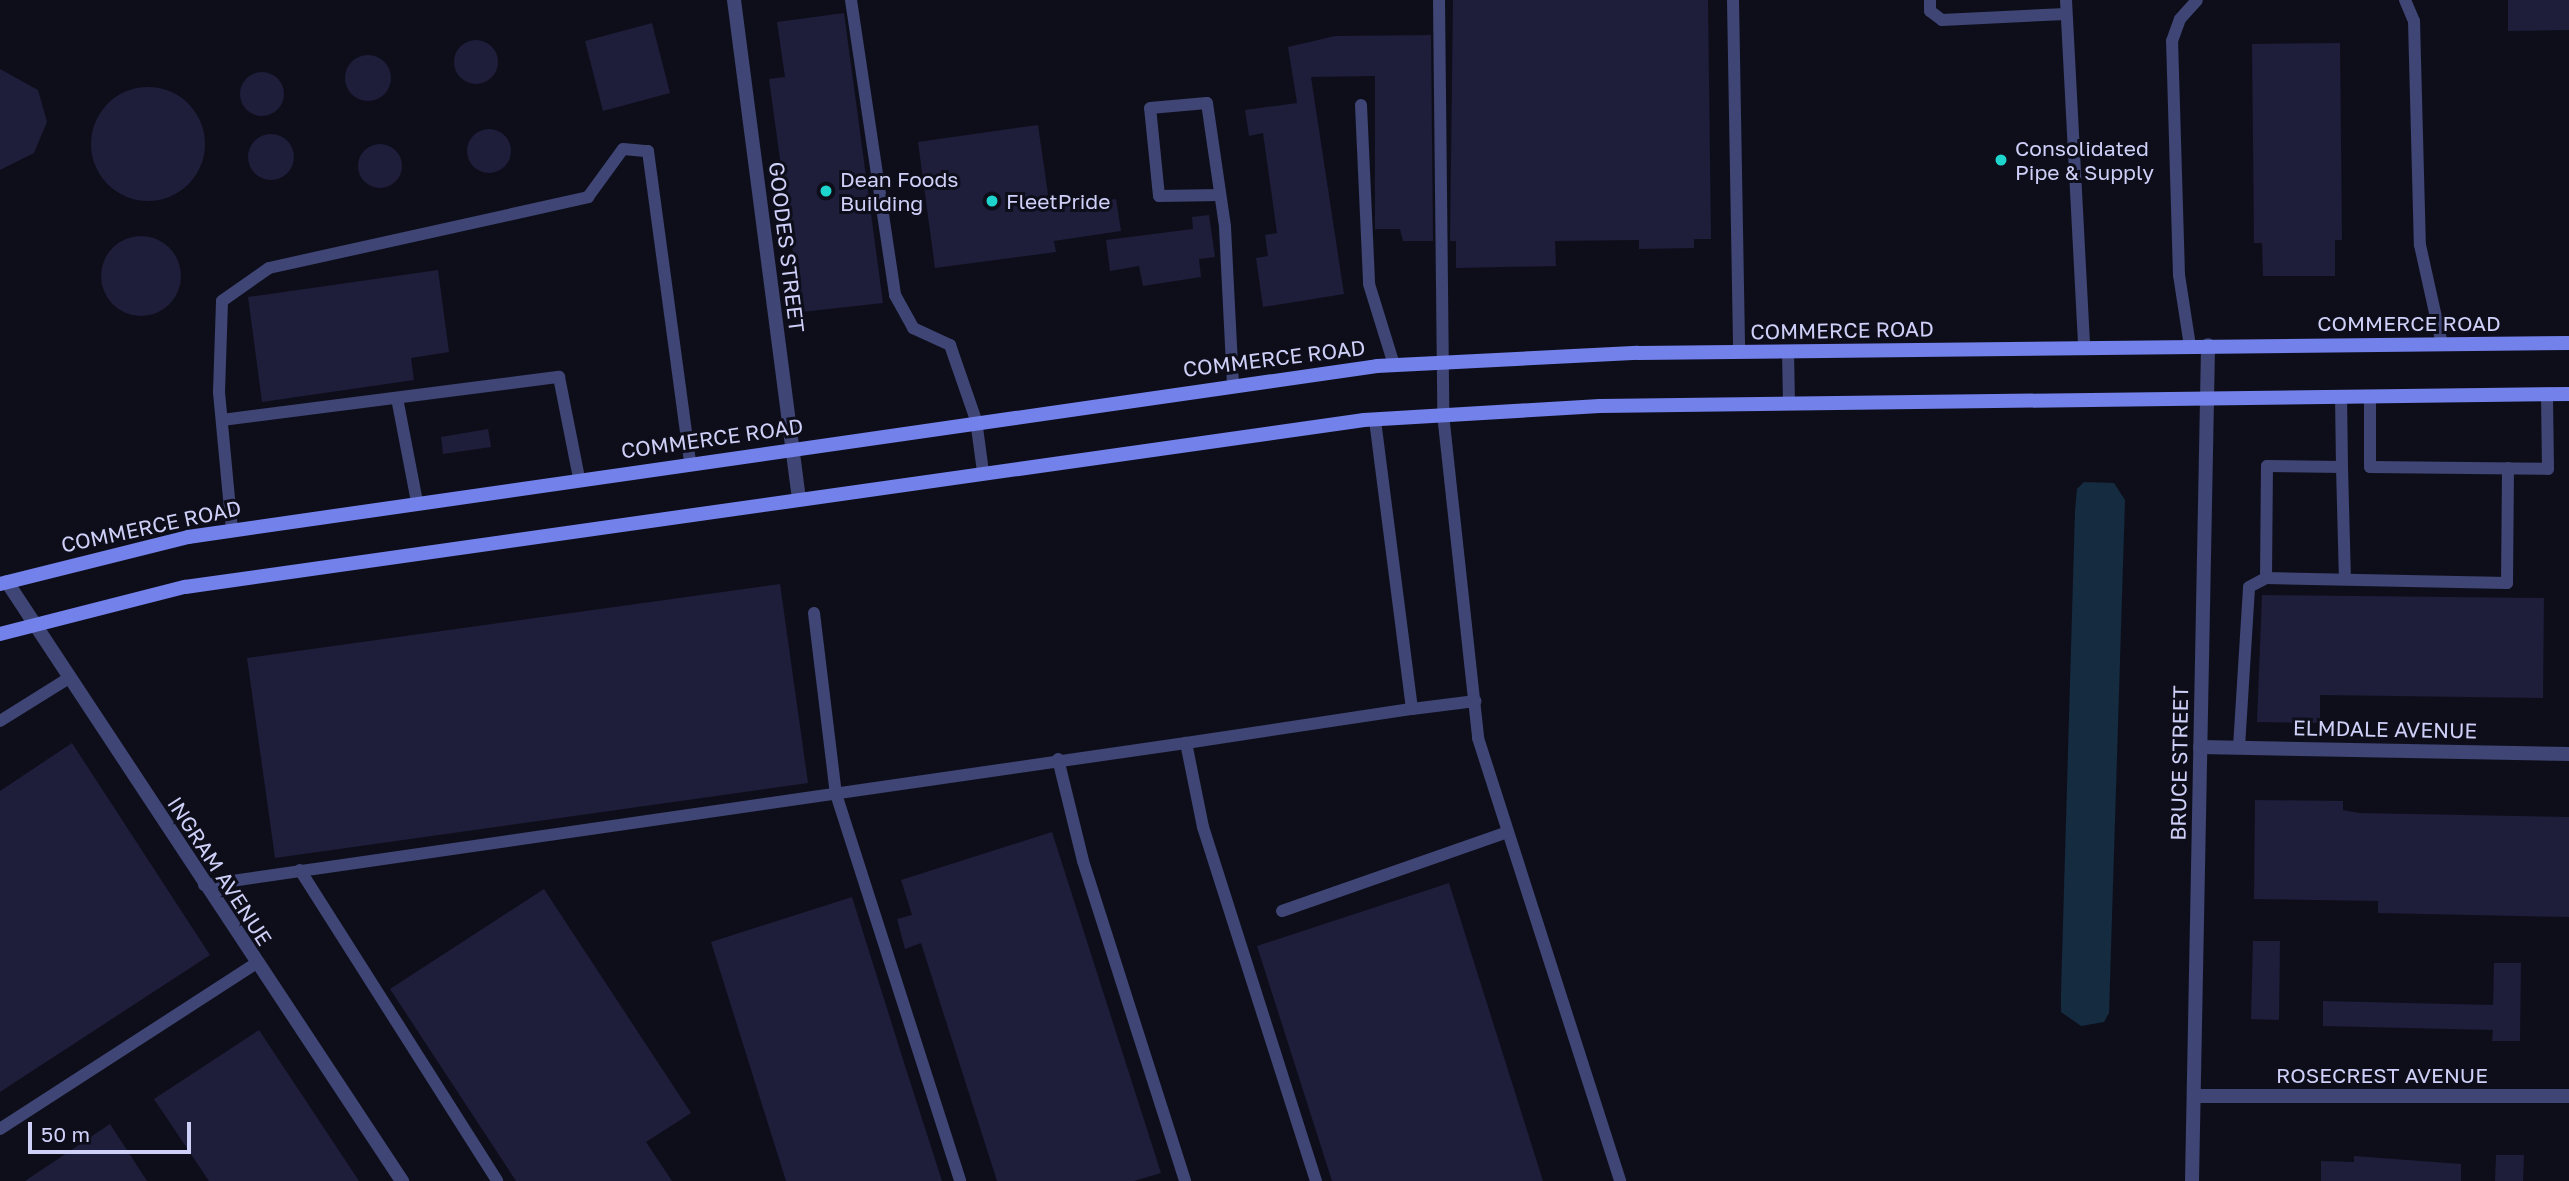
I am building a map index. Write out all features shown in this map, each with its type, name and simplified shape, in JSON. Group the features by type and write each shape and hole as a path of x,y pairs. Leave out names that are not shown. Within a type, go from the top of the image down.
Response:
{"main road":[{"name":"COMMERCE ROAD","path":"4,583 102,554 232,530 976,420 1233,384 1394,365 1440,361 1788,351 2569,342"},
{"path":"0,634 33,622 185,587 983,472 1374,419 1443,414 1789,403 2569,394"}],"street":[{"name":"GOODES STREET","path":"734,0 799,499"},
{"name":"BRUCE STREET","path":"2192,1181 2208,345"},
{"name":"INGRAM AVENUE","path":"4,583 33,622 255,964 402,1181"},
{"name":"ELMDALE AVENUE","path":"2200,747 2569,754"},
{"name":"ROSECREST AVENUE","path":"2194,1096 2569,1096"}],"lane":[{"path":"851,0 895,295 913,327 950,345 976,420 983,472"},
{"path":"1438,0 1440,361 1443,414 1478,738 1620,1181"},
{"path":"1733,0 1739,352"},
{"path":"1930,0 1930,10 1942,20 2066,14"},
{"path":"2066,0 2084,347"},
{"path":"2190,346 2179,275 2172,41 2180,19 2197,0"},
{"path":"2404,0 2414,21 2420,245 2442,344"},
{"path":"1220,195 1159,196 1150,108 1207,103 1220,195 1233,384"},
{"path":"1361,105 1368,284 1394,365"},
{"path":"232,530 222,420 222,301 269,268 588,197 623,149 648,151 690,462"},
{"path":"1788,351 1789,403"},
{"path":"222,420 559,377 579,478"},
{"path":"2370,396 2370,467 2548,468 2547,394"},
{"path":"2341,396 2345,578"},
{"path":"397,398 417,502"},
{"path":"1374,419 1412,709"},
{"path":"2266,578 2267,466 2342,467"},
{"path":"2239,747 2243,605 2249,587 2266,578 2507,583 2508,468"},
{"path":"814,613 836,794 961,1181"},
{"path":"0,721 69,678"},
{"path":"204,885 300,870 468,851 1058,759 1475,701"},
{"path":"1186,743 1203,827 1316,1181"},
{"path":"1058,759 1083,861 1185,1181"},
{"path":"1282,911 1507,832"},
{"path":"300,870 497,1181"},
{"path":"0,1129 255,964"}],"water":[{"path":"2084,482 2114,483 2125,500 2109,1013 2104,1022 2081,1026 2061,1012 2061,993 2075,511 2077,489"}],"building":[{"path":"1453,0 1708,0 1711,239 1694,239 1694,248 1639,249 1639,240 1555,241 1556,266 1456,268 1456,241 1450,241"},
{"path":"2508,0 2569,0 2569,30 2508,31"},
{"name":"Dean Foods Building","path":"844,13 883,303 801,312 769,79 785,77 777,22"},
{"path":"652,23 670,93 603,111 585,41"},
{"path":"1431,35 1433,241 1403,241 1400,229 1375,229 1375,76 1311,77 1344,294 1263,307 1256,258 1268,256 1265,235 1277,233 1263,133 1249,136 1245,110 1297,103 1288,47 1335,36"},
{"path":"476,40 485,41 492,46 497,53 497,71 492,78 485,83 476,84 467,83 460,78 455,71 454,62 455,53 460,46 467,41"},
{"path":"2340,43 2342,240 2335,240 2335,276 2263,276 2262,243 2254,243 2252,44"},
{"path":"368,55 384,62 391,78 384,94 368,101 352,94 345,78 352,62"},
{"path":"0,69 38,90 47,122 34,153 0,170"},
{"path":"262,72 278,78 284,94 278,110 262,116 246,110 240,94 246,78"},
{"path":"148,87 170,91 188,104 201,122 205,144 201,166 188,184 170,197 148,201 126,197 108,184 95,166 91,144 95,122 108,104 126,91"},
{"path":"1038,125 1050,208 1116,199 1121,231 1054,241 1056,252 935,268 918,142"},
{"path":"489,129 498,130 505,135 510,142 510,160 505,167 498,172 489,173 480,172 473,167 468,160 467,151 468,142 473,135 480,130"},
{"path":"271,134 287,141 294,157 287,173 271,180 255,173 248,157 255,141"},
{"path":"380,144 395,151 402,166 395,181 380,188 365,181 358,166 365,151"},
{"path":"1209,215 1215,257 1199,259 1201,277 1143,286 1139,266 1110,271 1106,240 1193,229 1192,217"},
{"path":"141,236 156,239 169,248 178,261 181,276 178,291 169,304 156,313 141,316 126,313 113,304 104,291 101,276 104,261 113,248 126,239"},
{"path":"438,270 449,352 411,358 414,380 262,402 248,297"},
{"path":"488,429 491,447 443,454 441,437"},
{"path":"780,584 808,783 275,858 247,658"},
{"path":"2262,595 2544,598 2543,698 2320,695 2320,723 2257,722"},
{"path":"72,743 210,955 0,1092 0,791"},
{"path":"2255,800 2343,801 2343,810 2359,813 2569,817 2569,917 2378,913 2378,901 2254,899"},
{"path":"1052,832 1161,1173 1134,1181 997,1181 921,943 905,949 897,919 912,915 901,880"},
{"path":"1449,883 1543,1181 1332,1181 1257,946"},
{"path":"544,889 691,1113 646,1142 672,1181 516,1181 390,989"},
{"path":"852,897 942,1181 786,1181 711,942"},
{"path":"2253,941 2280,941 2279,1020 2251,1019"},
{"path":"2494,963 2521,963 2520,1041 2492,1041 2493,1030 2323,1026 2323,1001 2493,1005"},
{"path":"259,1030 359,1181 209,1181 154,1099"},
{"path":"110,1124 147,1181 25,1181"},
{"path":"2496,1155 2524,1155 2523,1181 2495,1181"},
{"path":"2354,1156 2461,1164 2461,1181 2321,1181 2321,1161 2354,1162"}],"place":[{"name":"Consolidated Pipe & Supply","path":"2001,160"},
{"name":"Dean Foods Building","path":"826,191"},
{"name":"FleetPride","path":"992,201"}]}
